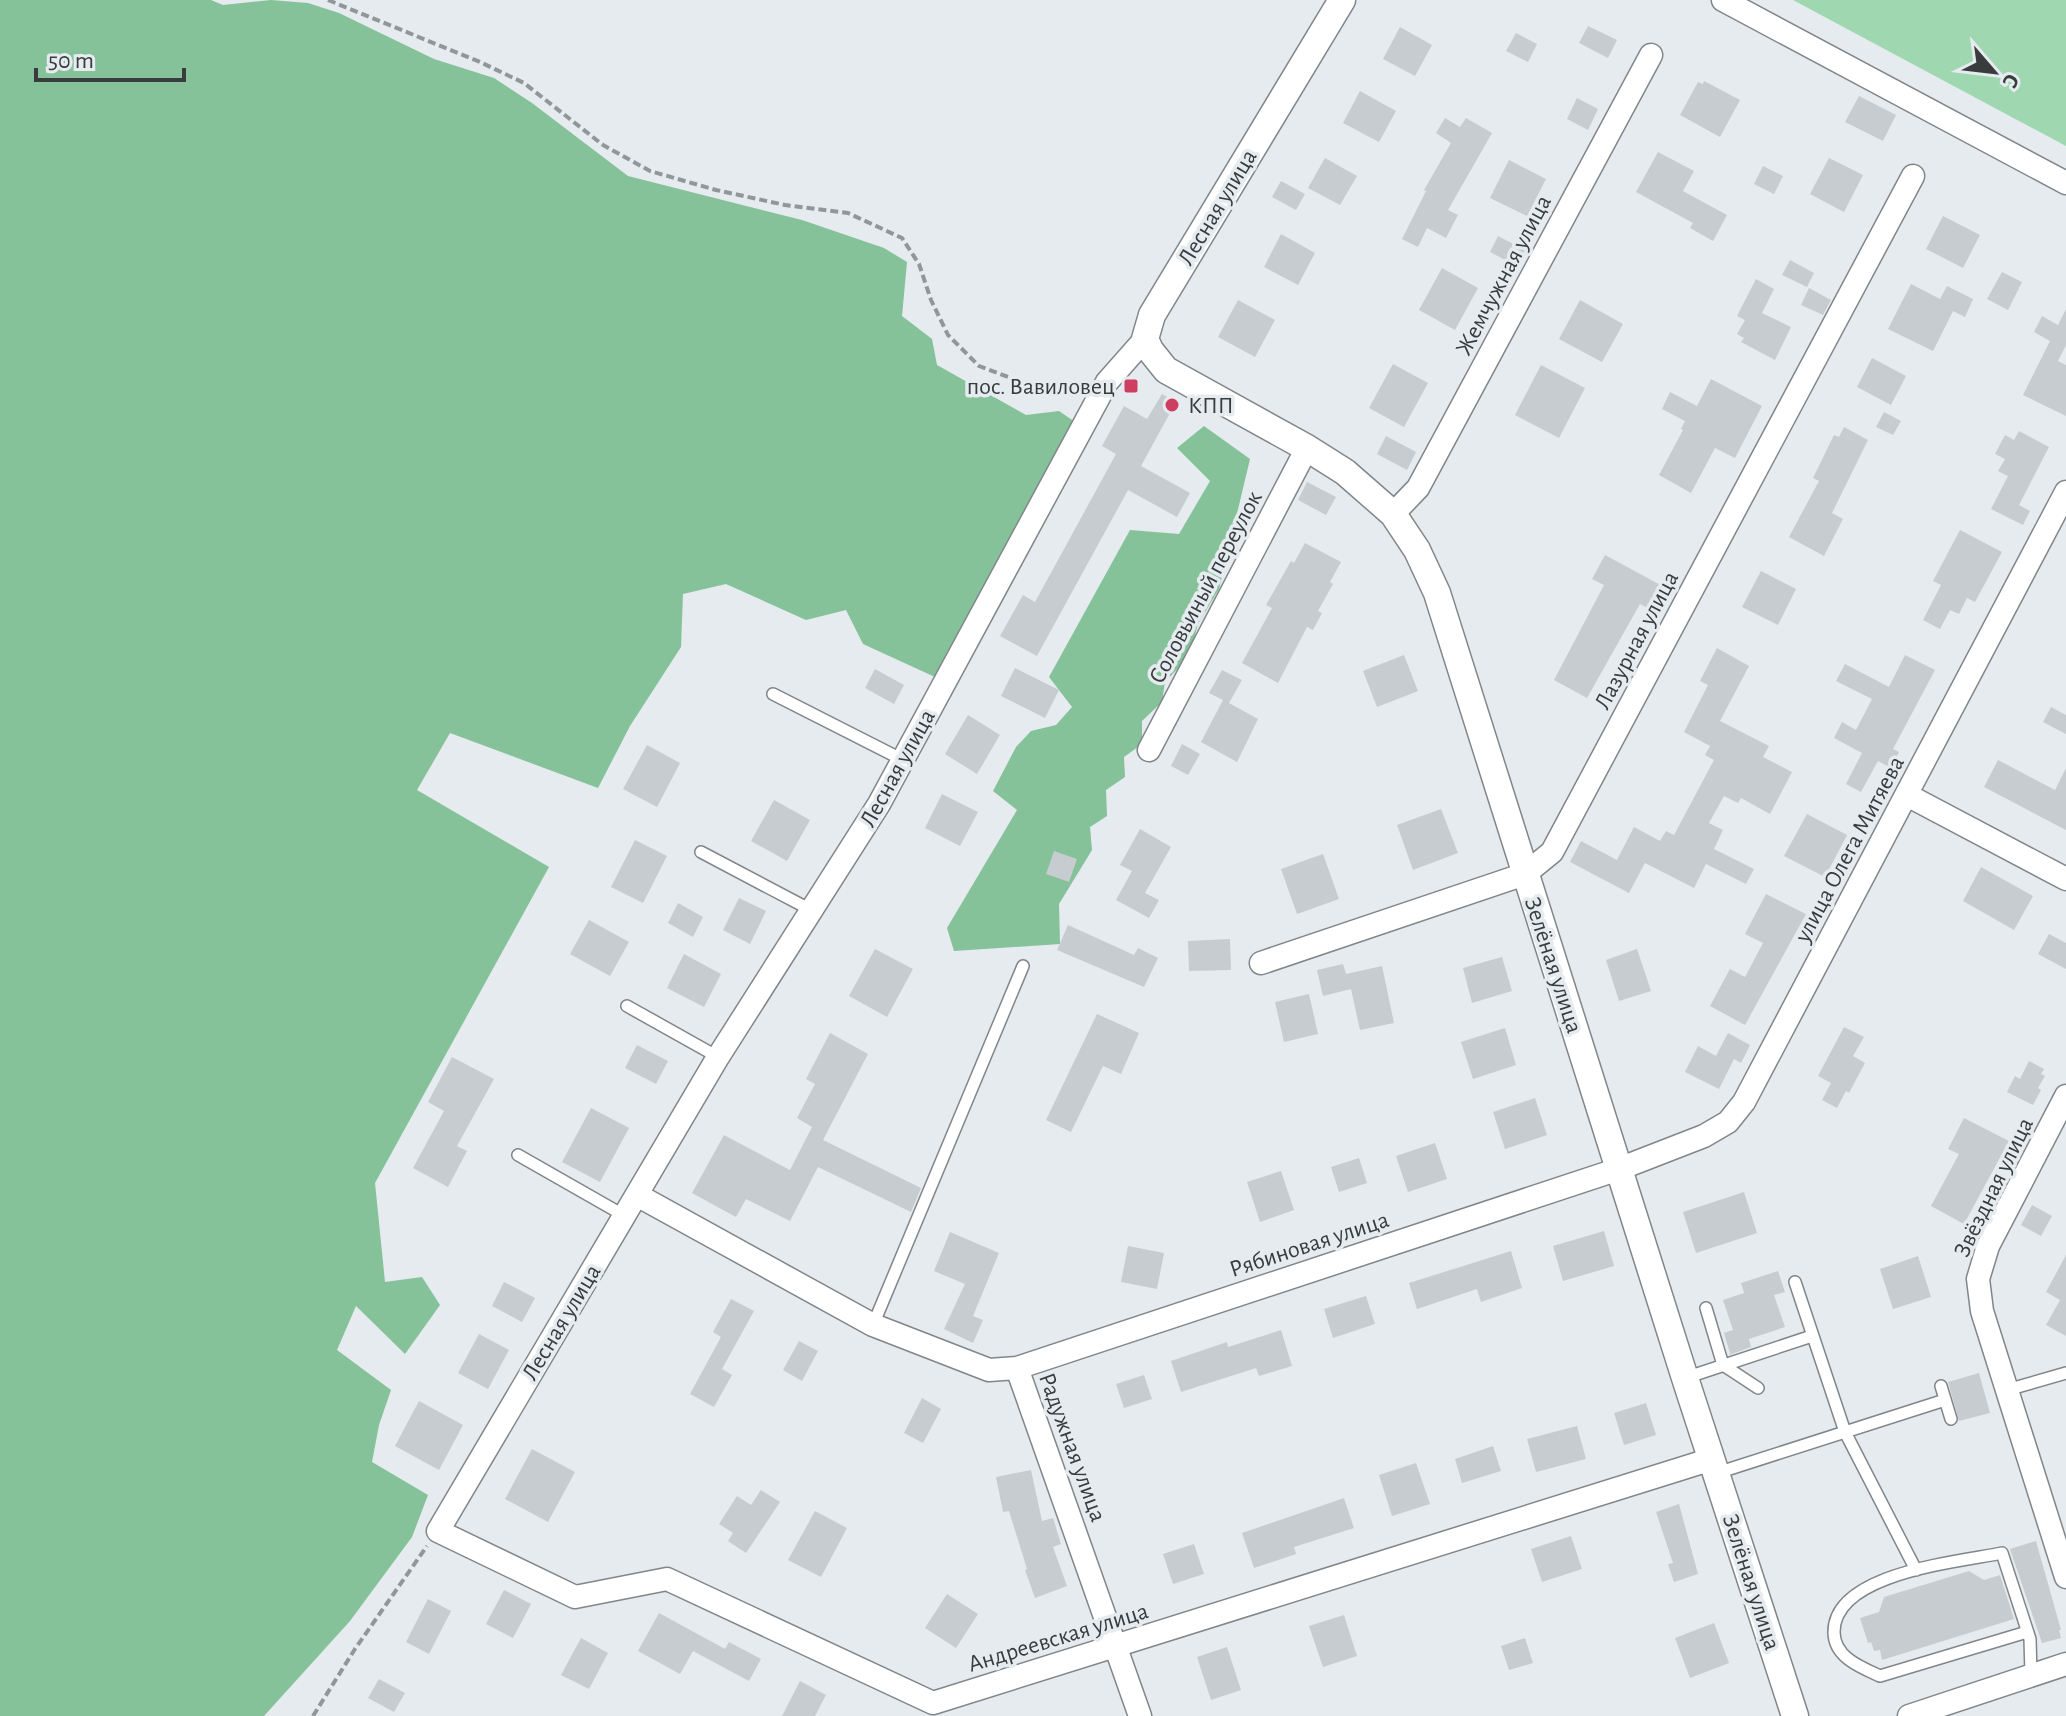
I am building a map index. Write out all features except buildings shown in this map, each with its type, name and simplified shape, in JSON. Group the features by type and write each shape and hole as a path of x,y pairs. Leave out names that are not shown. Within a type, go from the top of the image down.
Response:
{"street":[{"name":"Лесная улица","path":"438,1531 718,1057 879,804 1107,382 1145,339 1152,315 1342,0"},
{"path":"1723,0 2066,183"},
{"name":"Жемчужная улица","path":"1393,514 1418,488 1651,55"},
{"name":"Лазурная улица","path":"1261,963 1525,874 1552,852 1913,176"},
{"name":"Зелёная улица","path":"1145,339 1157,362 1177,378 1345,472 1393,514 1417,550 1437,593 1795,1716"},
{"name":"Соловьиный переулок","path":"1149,750 1307,448"},
{"name":"улица Олега Митяева","path":"1619,1169 1704,1136 1728,1122 1744,1102 2066,492"},
{"path":"1907,795 2066,879"},
{"name":"Звёздная улица","path":"2066,1096 1988,1246 1978,1279 1982,1311 2066,1577"},
{"name":"Рябиновая улица","path":"1017,1368 1619,1169"},
{"name":"Радужная улица","path":"637,1195 873,1325 989,1370 1017,1368 1140,1716"},
{"name":"Андреевская улица","path":"438,1531 575,1597 667,1579 933,1703 1714,1466"},
{"path":"1909,1716 2066,1664"}],"lane":[{"path":"773,694 903,760"},
{"path":"701,852 811,910"},
{"path":"873,1325 1023,966"},
{"path":"627,1006 718,1057"},
{"path":"518,1155 625,1216"},
{"path":"1795,1282 1845,1432 1916,1570"},
{"path":"1706,1308 1723,1365 1758,1388"},
{"path":"1685,1378 1812,1336"},
{"path":"2007,1390 2066,1373"},
{"path":"1941,1386 1951,1419"},
{"path":"1714,1466 1845,1432 1945,1400"},
{"path":"2027,1632 1880,1676 1856,1666 1842,1654 1834,1641 1834,1625 1841,1607 1855,1593 1916,1570 2002,1553 2027,1632 2031,1675"}],"path":[{"path":"328,0 524,83 603,145 650,171 771,202 848,213 902,238 919,264 931,300 948,335 979,366 1027,384 1069,388 1097,400"},
{"path":"313,1716 355,1649 438,1531"}],"green space":[{"path":"0,0 211,0 223,5 271,0 308,3 339,13 434,59 494,78 628,176 802,220 884,248 907,262 902,316 932,339 937,365 1026,415 1059,411 1078,424 935,677 863,644 846,610 806,620 726,584 683,594 681,647 630,726 598,788 450,733 417,790 549,867 375,1183 385,1282 422,1277 440,1305 405,1354 356,1306 337,1350 391,1390 379,1425 372,1462 428,1495 412,1537 350,1621 264,1716 0,1716"},
{"path":"1793,0 2066,0 2066,146"},
{"path":"1204,426 1250,459 1219,589 1198,624 1189,657 1165,682 1162,702 1142,721 1142,744 1124,757 1125,777 1106,790 1107,816 1090,827 1092,850 1059,904 1060,944 954,951 947,928 1017,810 993,791 1016,747 1031,731 1056,725 1072,707 1049,677 1130,530 1179,534 1210,481 1177,448"}],"place":[{"name":"пос. Вавиловец","path":"1131,386"},
{"name":"КПП","path":"1172,405"}]}
